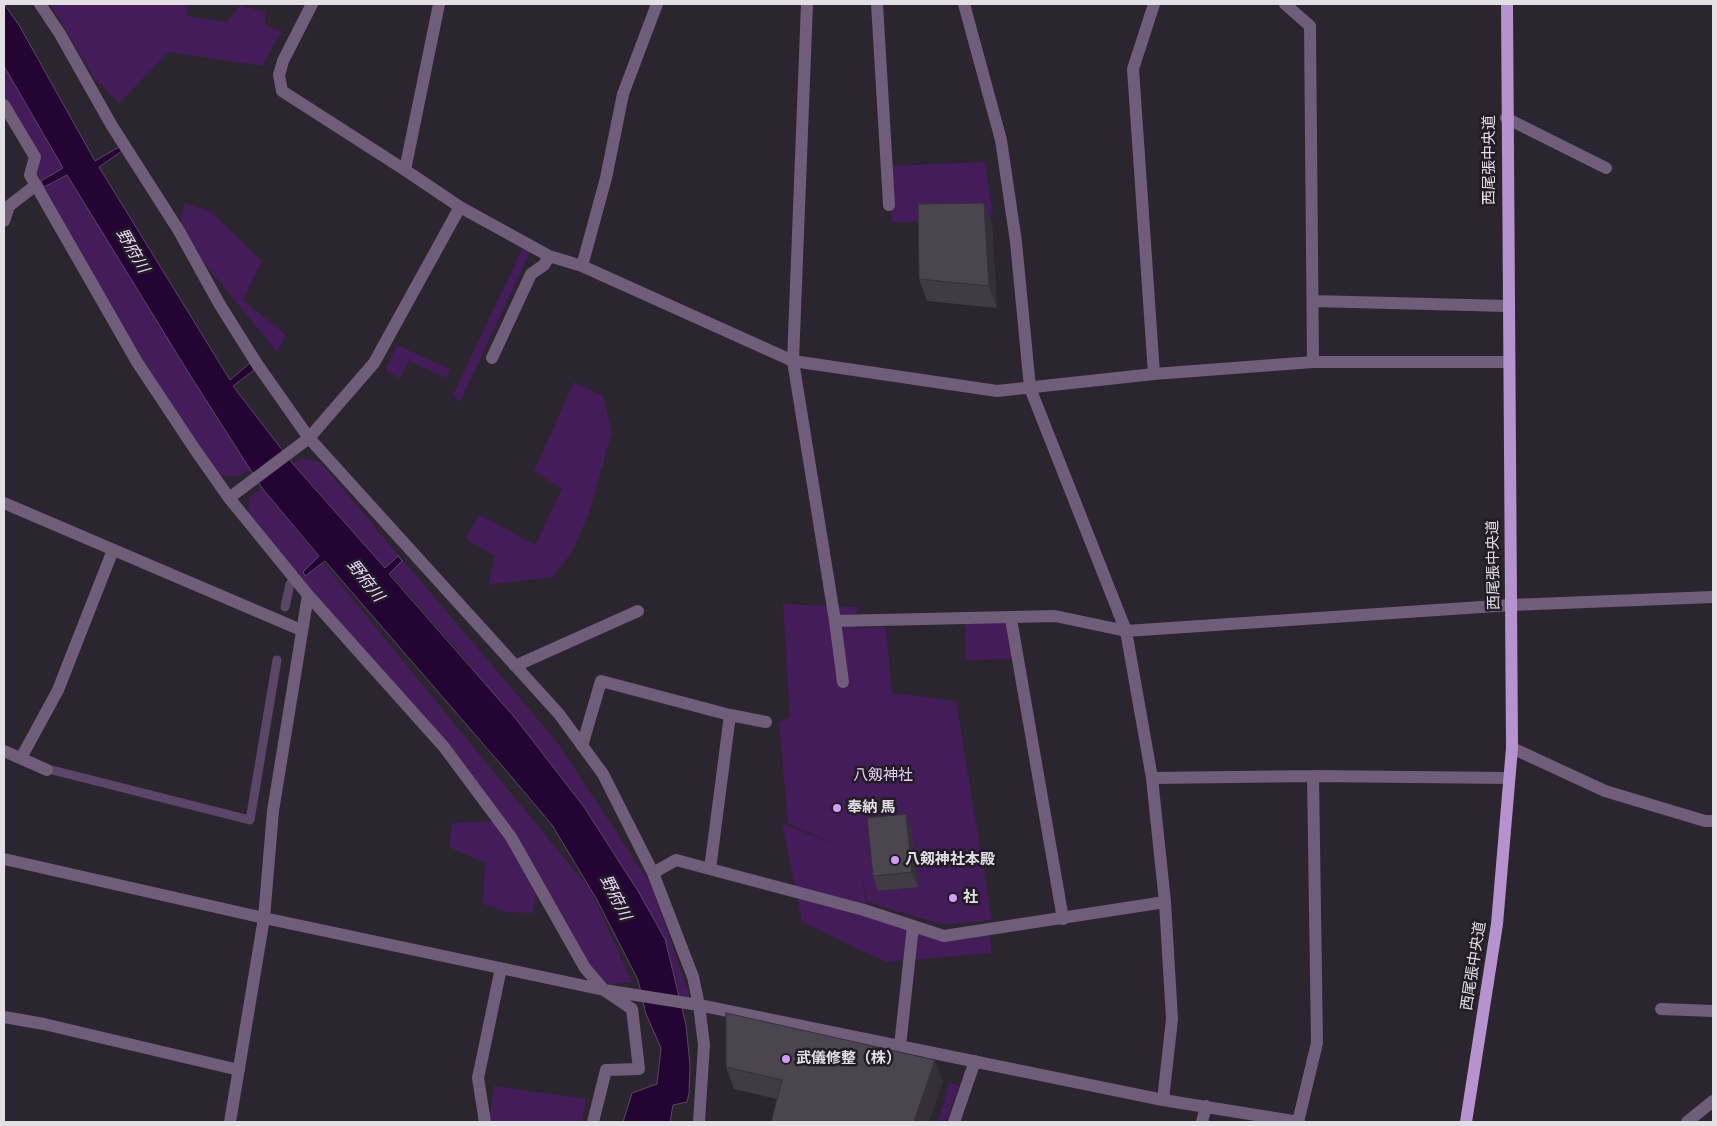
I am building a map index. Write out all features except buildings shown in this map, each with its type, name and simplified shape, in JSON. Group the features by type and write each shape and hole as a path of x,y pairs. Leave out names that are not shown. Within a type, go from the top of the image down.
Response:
{"main road":[{"name":"西尾張中央道","path":"1466,1122 1497,924 1512,748 1507,306 1507,4"}],"street":[{"path":"40,4 60,34 112,126 179,232 220,305 307,440 559,714 603,774 653,873 693,977 694,1005 704,1045 699,1122"},
{"path":"312,4 283,61 279,75 282,91 460,206 549,256 582,266 793,361 997,391 1154,374 1313,362 1508,362"},
{"path":"405,170 438,4"},
{"path":"582,266 606,178 623,94 657,4"},
{"path":"807,4 793,361 843,682"},
{"path":"877,4 889,205"},
{"path":"964,4 1001,140 1016,242 1030,388 1126,631 1152,778 1165,902 1172,1020 1163,1100"},
{"path":"1154,4 1133,69 1154,374"},
{"path":"1285,4 1310,26 1313,362"},
{"path":"4,105 35,157 30,175 138,362 194,448 308,595 444,747 512,837 585,968 604,990 632,1009 640,1069 606,1070 594,1122"},
{"path":"1506,118 1606,168"},
{"path":"4,221 9,206 36,185"},
{"path":"231,496 307,440 374,363 460,206"},
{"path":"492,358 532,274 544,265 549,256"},
{"path":"1312,301 1507,306"},
{"path":"4,503 300,630"},
{"path":"21,758 58,690 113,550"},
{"path":"230,1122 264,918 273,811 300,630 308,595"},
{"path":"835,621 888,618 1011,619 1054,616 1126,631 1511,605 1713,597"},
{"path":"515,666 638,611"},
{"path":"1011,619 1063,919"},
{"path":"582,746 601,681 730,715 766,722"},
{"path":"710,869 730,715"},
{"path":"1512,748 1605,791 1713,822"},
{"path":"4,751 47,770"},
{"path":"1152,778 1313,776 1509,778"},
{"path":"4,859 264,918 604,990 694,1005 1163,1100 1299,1122 1317,1043 1313,776"},
{"path":"653,873 676,860 864,910 944,936 1165,902"},
{"path":"900,1046 913,926"},
{"path":"485,1122 478,1078 501,968"},
{"path":"1661,1009 1713,1011"},
{"path":"4,1018 44,1024 240,1070"},
{"path":"954,1122 975,1061"},
{"path":"1687,1122 1713,1101"},
{"path":"1202,1122 1206,1106"}],"green space":[{"path":"50,4 188,4 187,16 227,22 240,5 265,12 265,25 282,31 262,66 169,52 119,103 95,79"},
{"path":"4,66 63,169 41,181 45,187 67,175 190,375 251,469 237,477 218,475 156,381 34,176 38,159 4,97"},
{"path":"985,162 993,215 988,222 892,222 886,166"},
{"path":"184,203 211,212 262,261 243,300 286,335 277,352 179,232"},
{"path":"525,243 532,248 460,402 453,395"},
{"path":"397,345 450,369 446,378 409,361 400,378 385,371"},
{"path":"574,382 603,396 612,432 589,513 572,552 553,577 488,585 495,556 465,538 480,515 535,545 562,489 534,471"},
{"path":"301,458 320,462 557,742 652,886 690,997 680,995 665,939 584,807 456,648 293,464"},
{"path":"262,488 591,891 632,982 600,985 538,886 533,913 507,912 483,904 485,863 449,847 452,823 499,821 248,512 249,497"},
{"name":"八剱神社","path":"783,604 857,607 855,628 886,627 892,693 956,701 992,920 944,925 867,902 862,876 867,911 944,936 989,930 992,953 886,962 802,922 782,823 838,846 788,823 779,722 790,718"},
{"path":"1011,619 1012,659 966,660 965,620"},
{"path":"949,1083 959,1085 946,1122 938,1122"},
{"path":"494,1086 586,1099 582,1122 489,1122"}],"water":[{"name":"野府川","path":"4,4 19,25 95,161 119,147 122,151 99,167 230,380 250,363 254,370 233,386 293,464 385,568 398,556 402,561 389,574 516,719 584,807 638,891 665,939 686,1025 690,1065 689,1093 687,1102 673,1105 670,1122 623,1122 632,1093 657,1084 661,1048 646,1014 638,980 596,898 552,825 325,561 305,576 303,572 319,556 262,488 67,175 44,187 41,181 63,168 4,66"}],"waterway":[{"path":"285,607 290,584"},
{"path":"52,770 250,820 277,660"}],"place":[{"name":"奉納 馬","path":"837,808"},
{"name":"八剱神社本殿","path":"895,860"},
{"name":"社","path":"953,898"},
{"name":"武儀修整（株）","path":"786,1059"}]}
